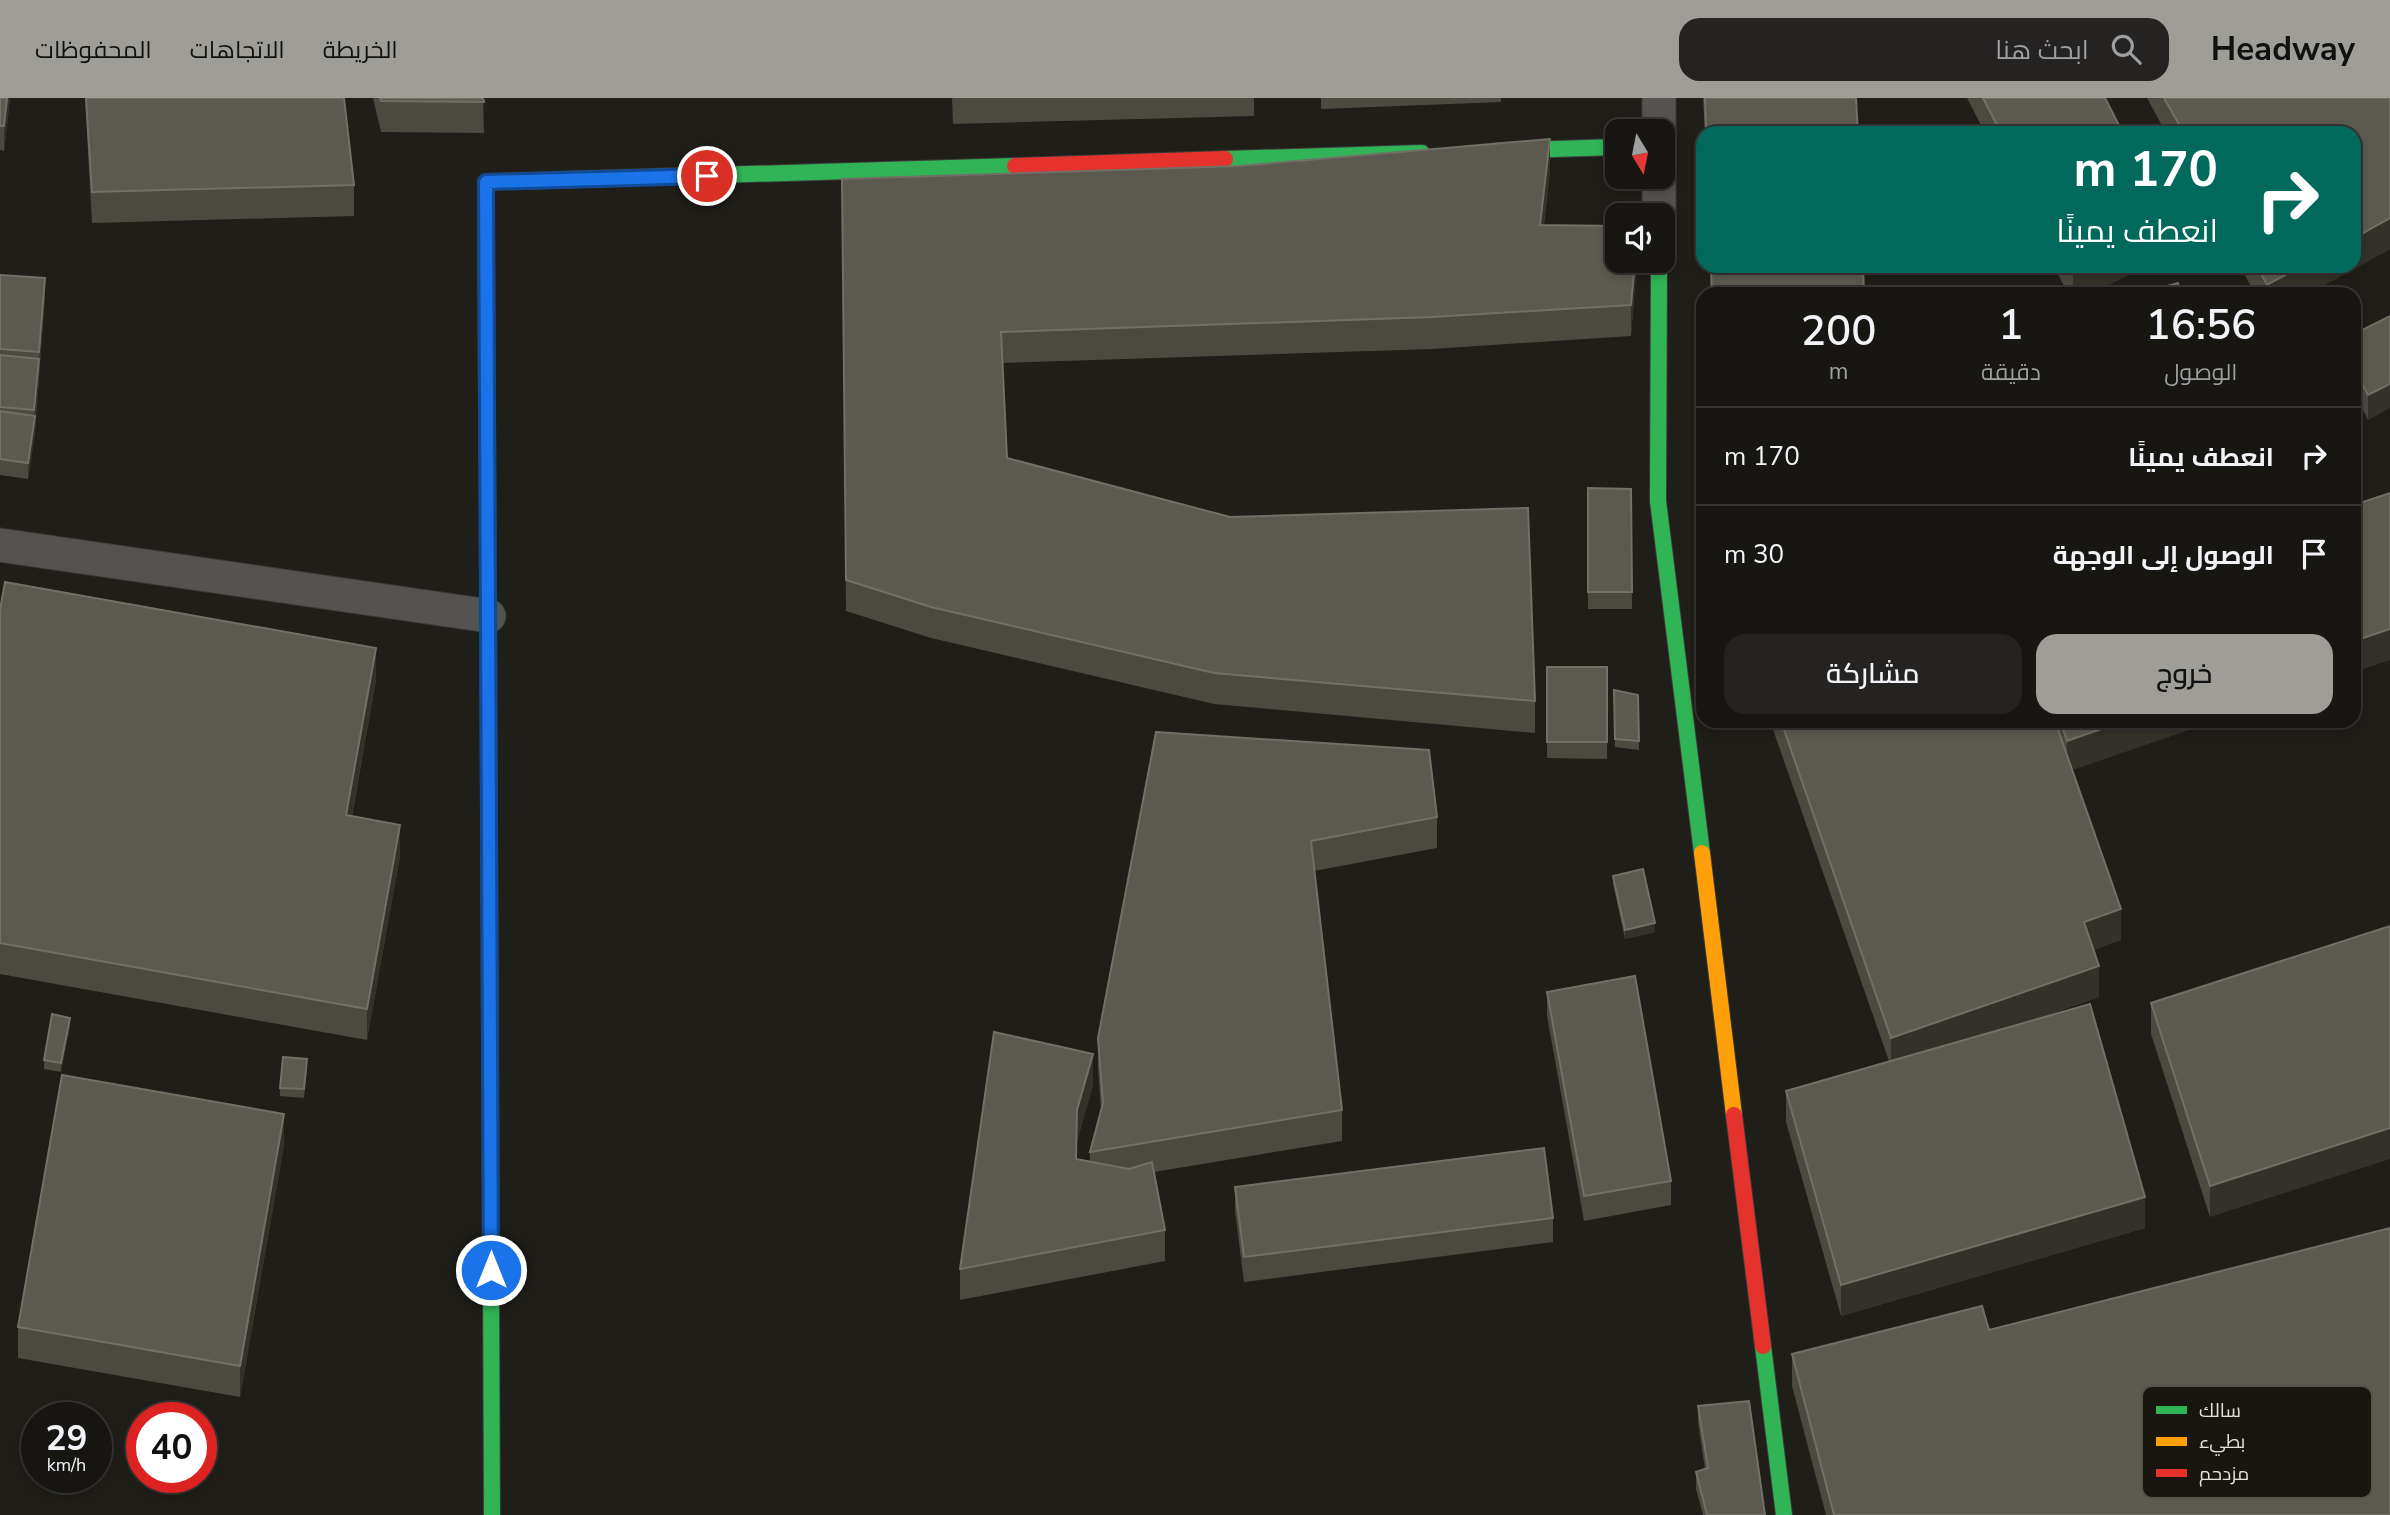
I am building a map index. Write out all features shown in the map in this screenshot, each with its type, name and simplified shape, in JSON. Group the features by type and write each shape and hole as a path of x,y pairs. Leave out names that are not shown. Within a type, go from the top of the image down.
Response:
{"street":[{"path":"1659,98 1659,119"},
{"path":"1477,151 1605,147"},
{"path":"492,1515 486,182 1436,153"},
{"path":"1659,273 1658,501 1784,1515"},
{"path":"0,545 488,617"}],"building":[{"path":"0,98 7,98 4,126 0,126"},
{"path":"86,98 344,98 354,185 92,192"},
{"path":"380,98 483,98 484,102 381,101"},
{"path":"1705,98 1856,98 1858,126 1706,126"},
{"path":"1983,98 2105,98 2119,126 1997,126"},
{"path":"2164,98 2390,98 2390,218 2361,234 2361,126 2180,126"},
{"path":"1550,139 1540,225 1605,226 1605,273 1634,273 1631,305 1432,317 1001,332 1007,458 1230,517 1528,508 1535,701 1214,673 931,607 846,580 842,179 1239,166"},
{"path":"1711,273 1863,273 1864,287 1712,287"},
{"path":"2261,273 2289,273 2267,285"},
{"path":"0,275 45,278 39,352 0,349"},
{"path":"2390,316 2390,384 2368,395 2361,382 2361,330"},
{"path":"0,355 39,359 34,410 0,407"},
{"path":"0,411 35,416 28,463 0,459"},
{"path":"1588,488 1631,489 1632,592 1588,592"},
{"path":"2390,493 2390,629 2361,639 2361,503"},
{"path":"5,582 376,648 346,815 400,825 367,1009 0,943 0,610"},
{"path":"1547,667 1607,667 1607,742 1547,742"},
{"path":"1614,690 1638,695 1639,741 1615,739"},
{"path":"1783,728 2057,728 2121,909 2084,922 2099,966 1891,1038"},
{"path":"2062,728 2104,728 2067,741"},
{"path":"1156,732 1429,750 1437,817 1311,841 1342,1110 1090,1152 1103,1103 1098,1038"},
{"path":"1643,869 1655,923 1625,930 1613,876"},
{"path":"2390,926 2390,1128 2210,1186 2151,1003"},
{"path":"1635,976 1671,1181 1584,1196 1547,992"},
{"path":"2090,1004 2145,1197 1841,1285 1786,1091"},
{"path":"52,1014 70,1018 61,1063 44,1060"},
{"path":"994,1032 1093,1054 1077,1110 1076,1159 1129,1169 1152,1162 1165,1230 960,1269"},
{"path":"283,1057 307,1059 304,1089 280,1088"},
{"path":"62,1075 284,1114 240,1366 18,1327"},
{"path":"1544,1148 1553,1218 1244,1257 1235,1187"},
{"path":"2390,1228 2390,1515 1834,1515 1792,1354 1982,1306 1989,1330"},
{"path":"1749,1401 1765,1515 1707,1515 1696,1472 1708,1468 1698,1406"}],"traffic: fast":[{"path":"1497,151 1605,147"},
{"path":"1225,159 1422,153"},
{"path":"486,254 486,182 1015,166"},
{"path":"1659,273 1658,501 1702,853"},
{"path":"488,577 492,1515"},
{"path":"1763,1346 1784,1515"}],"traffic: slow":[{"path":"1702,853 1734,1115"}],"traffic: jam":[{"path":"1015,166 1225,159"},
{"path":"486,254 488,577"},
{"path":"1734,1115 1763,1346"}],"route":[{"path":"491,1270 486,182 707,176"}]}
